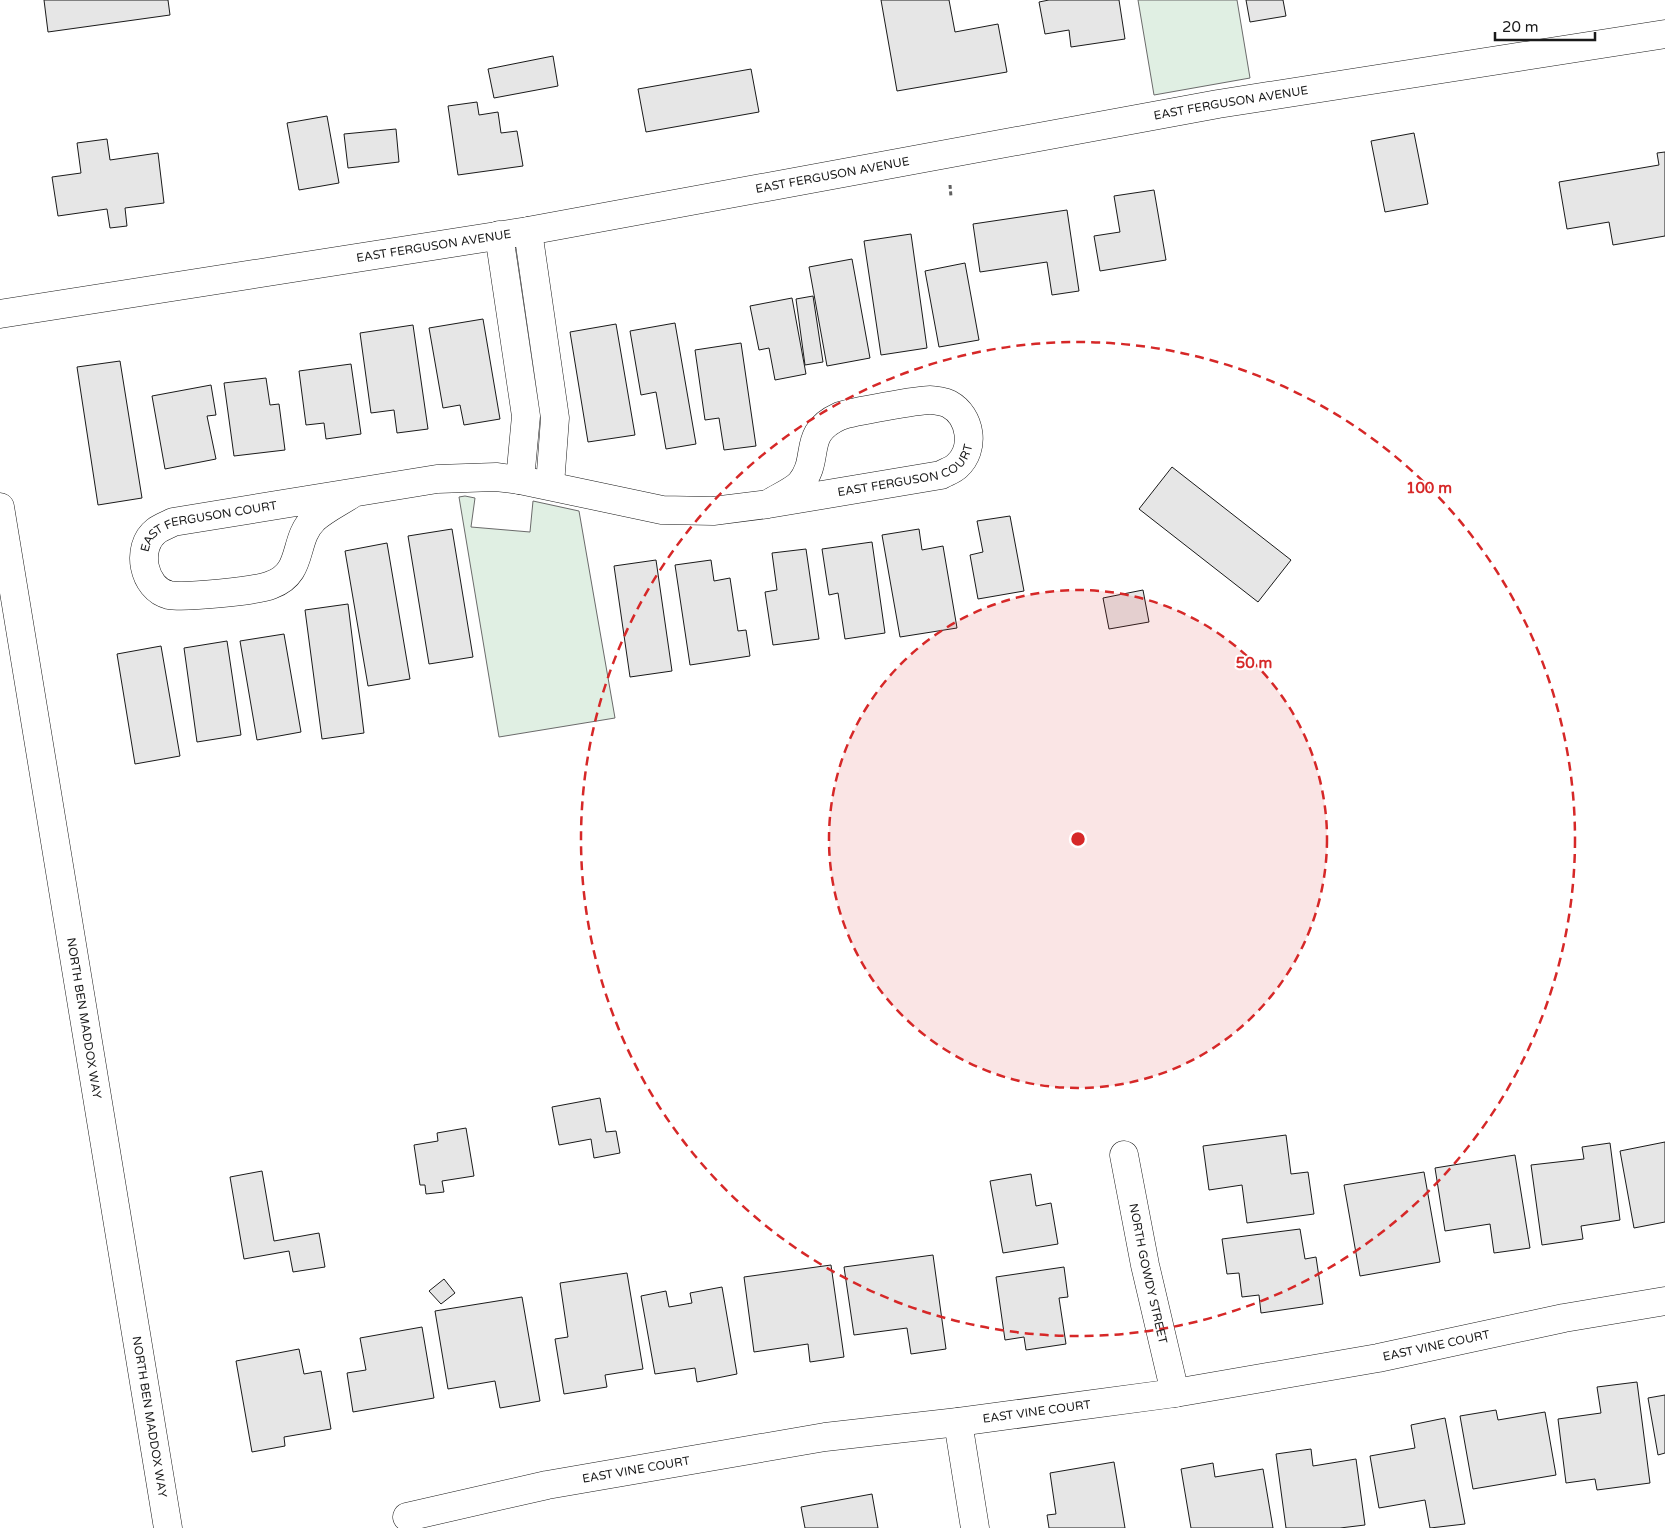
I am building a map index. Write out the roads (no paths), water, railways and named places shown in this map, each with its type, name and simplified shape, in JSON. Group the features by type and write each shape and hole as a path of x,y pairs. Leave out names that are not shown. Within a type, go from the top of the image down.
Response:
{"street":[{"name":"EAST FERGUSON AVENUE","path":"0,314 528,230 1218,104 1665,34"},
{"path":"528,230 555,418 550,485"},
{"path":"499,235 526,416 520,480"},
{"name":"EAST FERGUSON COURT","path":"352,494 314,519 301,537 297,559 287,575 271,585 185,597 167,594 151,584 144,564 146,545 155,531 173,522 437,479 496,477 550,485 608,500 662,510 713,511 768,504 941,475 957,467 967,452 969,434 963,417 948,404 930,400 842,416 822,426 813,443 810,466 799,484 768,504"},
{"name":"NORTH BEN MADDOX WAY","path":"0,507 168,1528"},
{"name":"NORTH GOWDY STREET","path":"1124,1155 1145,1265 1175,1393"},
{"name":"EAST VINE COURT","path":"406,1517 595,1476 825,1437 958,1422 1175,1393 1378,1358 1564,1318 1665,1301"},
{"path":"958,1422 974,1528"}]}
